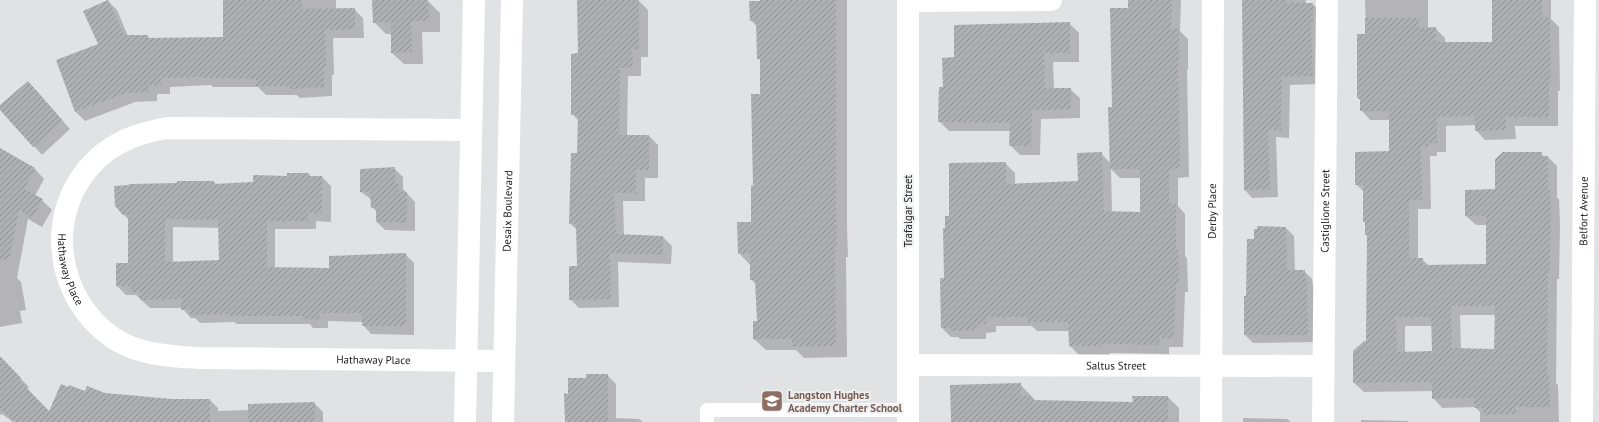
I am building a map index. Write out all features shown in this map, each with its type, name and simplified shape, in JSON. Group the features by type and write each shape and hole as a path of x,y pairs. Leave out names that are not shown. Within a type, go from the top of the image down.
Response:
{"street":[{"path":"465,422 474,0"},
{"name":"Desaix Boulevard","path":"503,422 512,0"},
{"path":"908,1 1051,0"},
{"name":"Derby Place","path":"1212,422 1214,0"},
{"name":"Castiglione Street","path":"1323,422 1327,0"},
{"name":"Belfort Avenue","path":"1582,422 1585,0"},
{"name":"Trafalgar Street","path":"908,1 908,416"},
{"name":"Hathaway Place","path":"471,130 168,128 149,131 130,137 113,146 97,158 84,173 66,208 62,248 70,286 92,319 114,338 129,346 150,353 198,358 504,361"},
{"name":"Saltus Street","path":"908,365 1323,366"}],"lane":[{"path":"707,422 707,410 849,416 908,416"}],"building":[{"path":"108,0 124,35 148,35 148,38 223,37 223,0 302,0 302,9 355,8 355,29 325,30 326,66 324,66 324,87 290,89 290,86 256,86 256,79 203,77 161,78 162,85 148,85 149,92 126,93 75,112 56,60 98,44 83,11"},
{"path":"372,0 428,0 429,21 411,21 412,52 391,53 391,22 373,23"},
{"path":"577,0 639,0 639,49 632,49 633,67 620,68 619,135 649,135 649,170 636,170 636,193 614,193 616,234 663,236 663,255 610,253 611,299 569,300 569,266 577,266 576,224 569,224 571,153 577,153 578,115 571,115 571,54 578,53"},
{"path":"836,0 836,346 792,347 792,339 753,339 753,321 757,321 755,280 750,280 750,253 738,254 737,222 751,222 751,185 753,186 751,94 760,94 760,59 757,59 756,21 750,21 749,1"},
{"path":"1128,0 1172,0 1171,29 1179,29 1178,61 1180,168 1169,169 1169,203 1176,204 1176,248 1178,248 1179,283 1176,283 1174,338 1160,338 1160,345 1101,344 1101,346 1069,346 1068,322 1027,322 1027,317 987,317 987,324 977,324 977,330 950,331 950,328 941,328 940,278 944,278 943,228 945,228 945,216 949,216 949,163 1006,162 1006,184 1078,181 1077,153 1102,152 1104,211 1140,212 1140,169 1110,169 1108,107 1112,107 1110,8 1128,8"},
{"path":"1242,0 1286,0 1286,3 1313,3 1313,23 1311,23 1313,76 1282,77 1281,130 1268,130 1270,189 1244,190"},
{"path":"1492,0 1542,0 1542,17 1550,17 1551,82 1549,82 1549,117 1506,117 1506,130 1475,131 1475,116 1437,117 1437,143 1428,143 1428,147 1421,147 1422,200 1409,200 1409,258 1423,258 1423,265 1486,264 1486,216 1465,216 1465,190 1495,189 1495,159 1503,152 1542,152 1542,156 1548,156 1548,189 1550,189 1551,215 1550,270 1548,270 1547,375 1549,375 1550,407 1516,407 1516,414 1483,415 1484,408 1474,408 1474,398 1432,399 1432,382 1353,383 1353,351 1364,341 1366,341 1367,235 1365,235 1365,222 1363,222 1363,185 1355,185 1355,152 1389,151 1389,111 1360,111 1360,99 1357,98 1357,34 1365,34 1365,18 1419,18 1419,28 1436,27 1436,42 1492,42","holes":["1451,306 1495,306 1494,349 1452,348","1396,317 1431,317 1432,351 1397,352"]},
{"path":"1070,22 1070,53 1044,53 1045,88 1071,88 1071,109 1032,110 1031,146 1009,146 1010,123 938,122 939,87 943,87 942,58 954,57 954,25"},
{"path":"28,81 62,120 33,147 0,110 0,105"},
{"path":"0,148 35,168 24,189 43,199 32,218 19,210 9,260 0,260"},
{"path":"395,167 395,183 399,184 399,192 407,192 407,223 376,222 376,207 371,208 370,192 360,192 360,169"},
{"path":"287,173 309,173 309,176 322,176 322,213 308,213 308,221 267,221 267,267 329,268 329,256 406,253 406,326 362,326 362,313 320,313 320,320 303,319 303,316 227,316 227,314 190,315 190,309 181,310 181,299 140,300 140,292 131,292 131,286 116,286 116,263 128,263 128,215 123,215 115,206 114,186 129,184 177,183 177,181 214,181 214,184 253,182 253,175 287,176","holes":["165,219 218,220 219,260 165,262"]},
{"path":"1257,226 1286,227 1287,270 1305,270 1305,278 1307,279 1308,335 1244,335 1244,296 1246,296 1247,239 1254,239 1254,229 1257,229"},
{"path":"0,356 21,378 20,381 49,411 61,384 68,387 69,385 85,391 87,386 105,393 172,399 210,399 210,422 15,422 0,409"},
{"path":"586,374 608,374 608,422 565,422 564,393 568,394 568,378 586,378"},
{"path":"1021,383 1021,396 1031,395 1031,400 1133,402 1132,396 1168,396 1168,422 951,422 950,385"},
{"path":"315,402 315,422 248,422 248,404"}],"place":[{"name":"Langston Hughes Academy Charter School","path":"772,401"}]}
